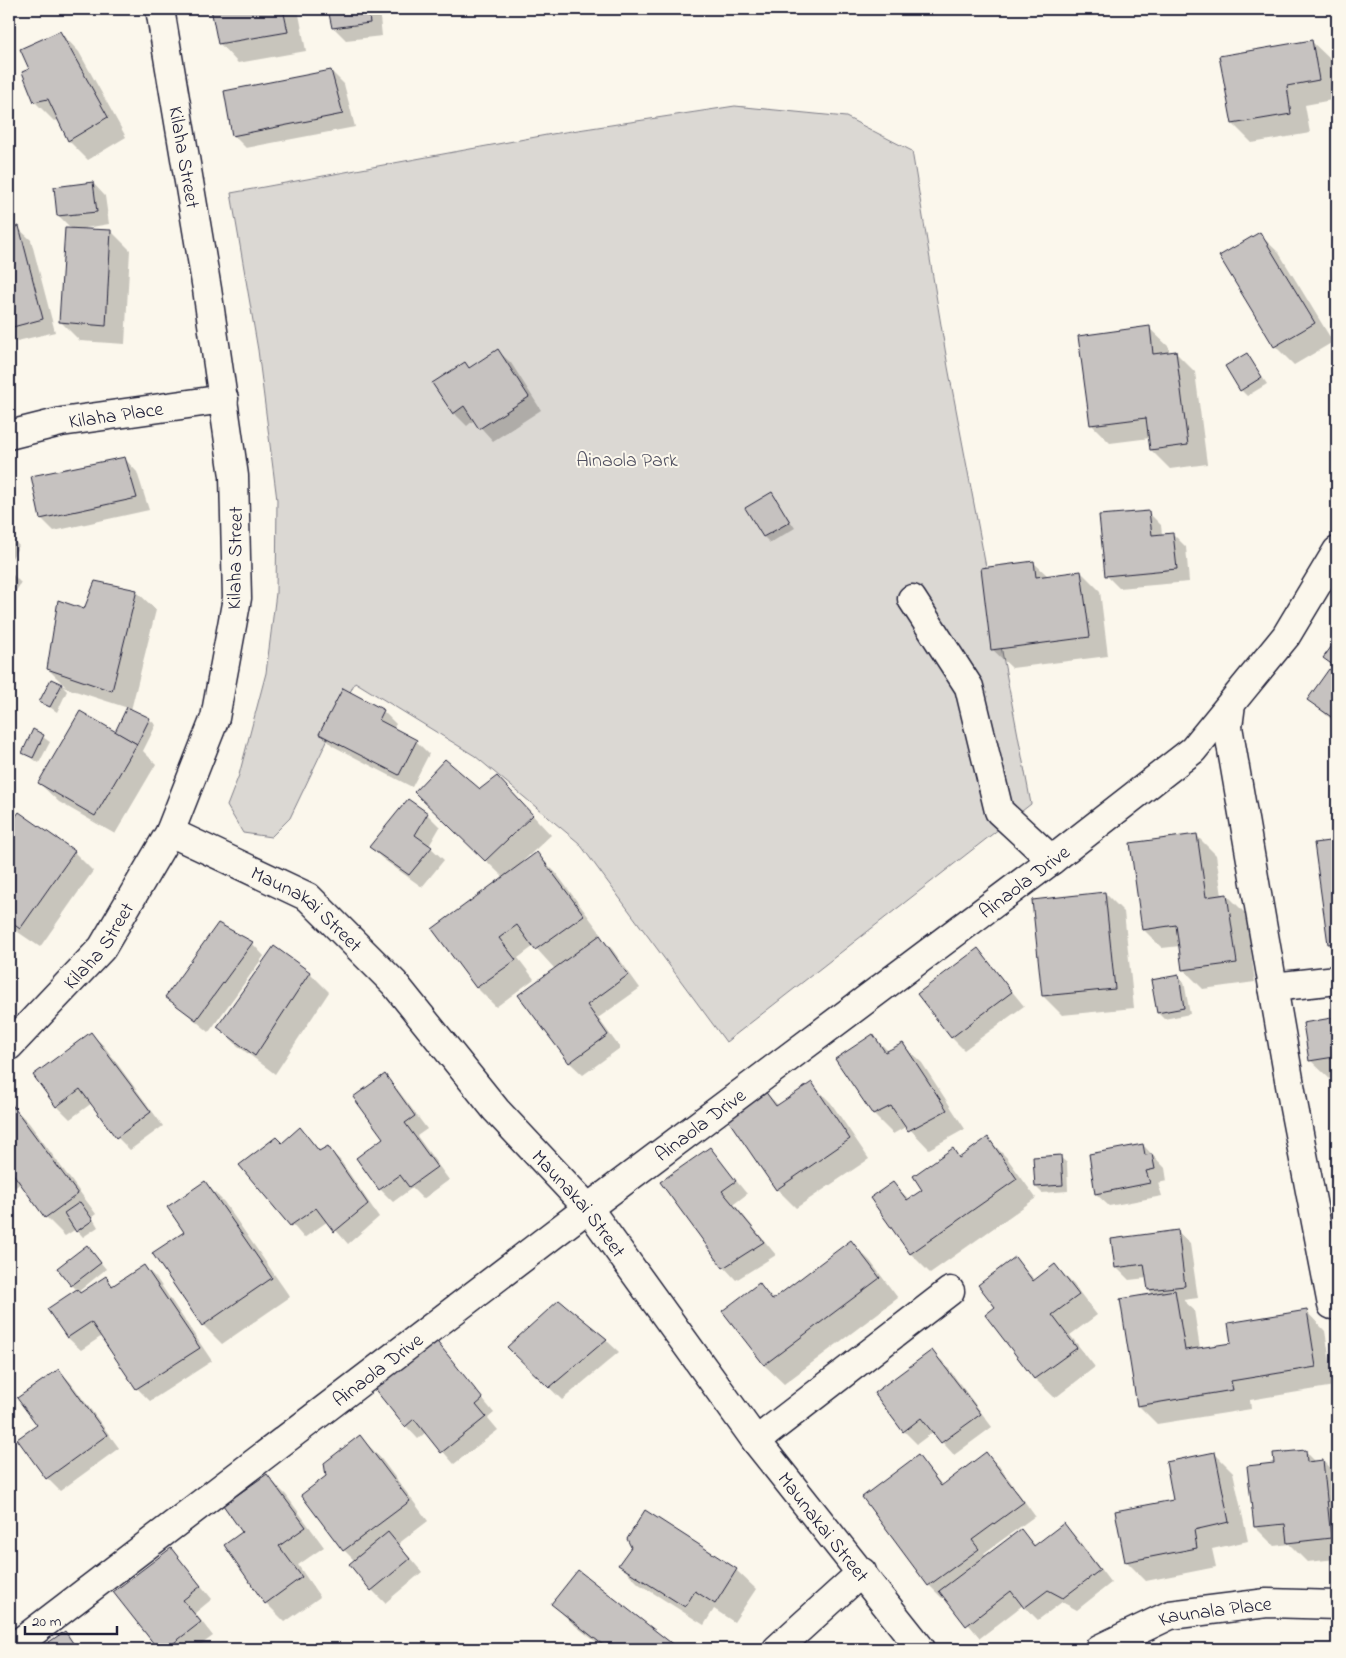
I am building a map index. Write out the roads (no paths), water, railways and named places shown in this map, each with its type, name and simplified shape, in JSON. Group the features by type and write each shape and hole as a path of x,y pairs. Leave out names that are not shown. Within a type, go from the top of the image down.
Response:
{"street":[{"name":"Kilaha Street","path":"9,1046 102,948 170,832 215,718 237,598 234,476 224,398 160,9"},
{"name":"Kilaha Place","path":"9,435 61,422 224,398"},
{"name":"Ainaola Drive","path":"11,1649 588,1208 1052,860 1193,750 1286,636 1337,550"},
{"path":"912,599 968,687 998,811 1052,860"},
{"path":"1231,704 1228,727 1273,987 1332,1305"},
{"name":"Maunakai Street","path":"170,832 308,897 394,983 496,1110 588,1208 756,1441 862,1572 921,1649"},
{"path":"1273,987 1337,980"},
{"path":"756,1441 950,1291"},
{"path":"777,1649 862,1572"},
{"name":"Kaunala Place","path":"1099,1649 1170,1615 1266,1603 1337,1604"}],"park label":[{"name":"Ainaola Park","path":"627,459"}]}
